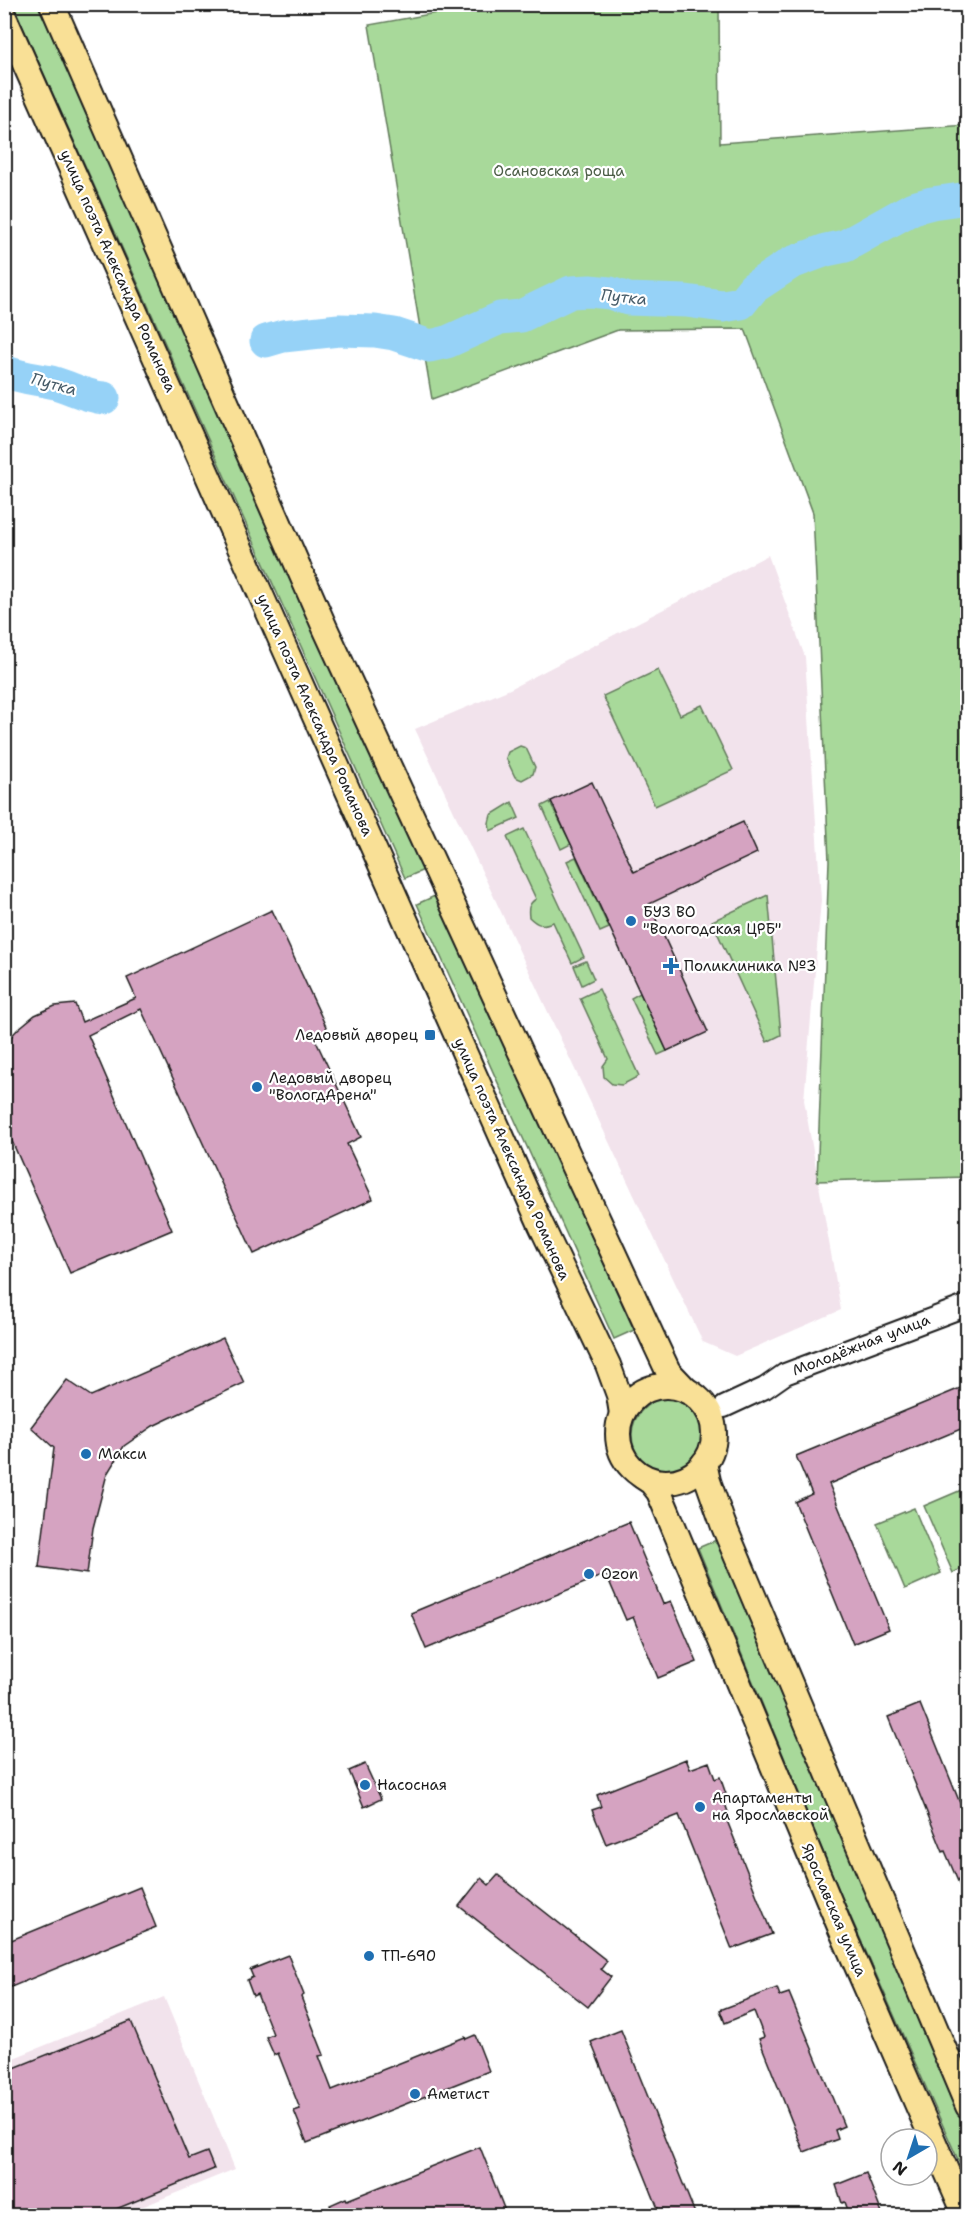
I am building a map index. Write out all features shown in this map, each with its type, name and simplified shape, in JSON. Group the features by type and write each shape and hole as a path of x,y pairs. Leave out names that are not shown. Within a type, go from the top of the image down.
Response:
{"main road":[{"path":"52,4 335,649 654,1341 668,1371 704,1405 711,1419 713,1442 704,1463 690,1476 671,1482 661,1482 642,1476 626,1462 618,1444 618,1427 622,1414 635,1396 655,1387 666,1386 687,1391"},
{"name":"улица поэта Александра Романова","path":"4,17 190,431 531,1203 608,1365 619,1395 622,1414"},
{"path":"704,1463 708,1482 723,1524 968,2106"},
{"name":"Ярославская улица","path":"642,1476 659,1492 840,1927 966,2216"}],"street":[{"name":"Молодёжная улица","path":"724,1407 765,1388 785,1374 968,1305"}],"shaded area":[{"name":"Поликлиника №3","path":"768,555 805,657 821,900 804,1100 841,1310 735,1356 703,1342 415,729 510,689"},
{"path":"164,1997 235,2169 122,2215 6,2215 4,2062"}],"green space":[{"name":"Осановская роща","path":"486,4 719,5 720,143 967,125 967,1177 817,1181 829,861 813,513 745,329 618,330 432,399 369,25"},
{"path":"13,5 38,5 426,869 405,878"},
{"path":"658,670 680,715 702,705 733,770 655,806 603,696"},
{"path":"520,746 526,748 535,767 533,774 522,780 515,777 506,758 508,752"},
{"path":"512,802 519,818 490,831 491,815"},
{"path":"550,802 571,844 561,849 542,806"},
{"path":"524,829 584,957 572,963 553,922 540,924 529,917 529,907 536,899 507,837"},
{"path":"576,857 609,928 600,932 567,861"},
{"path":"437,895 634,1330 614,1339 417,904"},
{"path":"768,895 781,1035 767,1042 712,921"},
{"path":"586,961 594,979 582,985 574,966"},
{"path":"599,989 639,1076 622,1085 612,1084 604,1077 603,1066 608,1059 580,998"},
{"path":"640,993 667,1051 658,1055 631,998"},
{"path":"668,1399 688,1405 698,1415 704,1435 698,1455 688,1465 668,1471 648,1465 638,1455 632,1435 638,1415 648,1405"},
{"path":"966,1488 968,1492 967,1566 953,1573 924,1506"},
{"path":"914,1508 941,1573 905,1589 877,1523"},
{"path":"721,1538 967,2126 967,2180 840,1893 698,1548"}],"building":[{"name":"БУЗ ВО \"Вологодская ЦРБ\"","path":"592,782 634,872 743,822 757,853 649,904 708,1032 667,1051 551,801"},
{"name":"Ледовый дворец \"ВологдАрена\"","path":"272,910 328,1031 314,1037 361,1137 347,1144 373,1199 254,1254 141,1009 88,1035 172,1230 70,1273 4,1123 4,1044 35,1015 55,1006 75,1004 82,1022 136,998 127,978"},
{"name":"Макси","path":"223,1338 244,1383 153,1426 124,1446 107,1474 93,1528 87,1574 39,1567 54,1448 31,1427 67,1380 91,1396"},
{"path":"963,1387 968,1397 968,1426 829,1484 889,1629 853,1644 795,1502 812,1494 796,1456"},
{"path":"629,1522 663,1604 671,1601 697,1662 658,1678 633,1617 626,1620 606,1574 426,1649 411,1613"},
{"path":"920,1704 968,1823 968,1905 945,1851 943,1852 888,1717"},
{"path":"686,1759 690,1769 709,1762 715,1779 720,1777 726,1794 722,1795 728,1812 724,1813 772,1934 732,1949 679,1815 606,1844 592,1810 601,1807 597,1795"},
{"name":"Насосная","path":"365,1764 381,1799 364,1807 349,1771"},
{"path":"498,1875 607,1961 601,1969 611,1977 588,2007 459,1906 481,1878 489,1885"},
{"path":"140,1887 156,1927 4,1990 4,1943"},
{"path":"288,1955 304,1995 301,1997 324,2055 319,2056 332,2090 475,2035 489,2071 307,2143 294,2111 300,2109 278,2053 274,2055 266,2037 273,2034 257,1994 253,1996 247,1980 253,1977 250,1970"},
{"path":"777,1988 780,1996 789,1993 844,2126 835,2130 838,2139 804,2152 759,2039 764,2037 754,2011 725,2023 720,2010"},
{"path":"131,2021 189,2159 207,2152 214,2169 99,2216 4,2216 4,2072"},
{"path":"621,2030 696,2216 661,2216 591,2042"},
{"path":"480,2147 507,2216 311,2216 346,2198 347,2200"},
{"path":"866,2173 883,2216 850,2216 845,2202 842,2203 836,2185"}],"waterway":[{"name":"Путка","path":"266,341 283,336 339,330 375,331 394,334 430,346 447,342 500,318 521,316 571,292 590,291 610,293 628,299 686,301 723,306 741,303 753,288 791,263 826,250 845,246 913,208 968,198"},
{"name":"Путка","path":"4,371 104,398"}],"place":[{"name":"БУЗ ВО \"Вологодская ЦРБ\"","path":"631,921"},
{"name":"Поликлиника №3","path":"671,966"},
{"name":"Ледовый дворец","path":"430,1035"},
{"name":"Ледовый дворец \"ВологдАрена\"","path":"257,1087"},
{"name":"Макси","path":"86,1454"},
{"name":"Ozon","path":"589,1574"},
{"name":"Насосная","path":"365,1785"},
{"name":"Апартаменты на Ярославской","path":"700,1807"},
{"name":"ТП-690","path":"369,1956"},
{"name":"Аметист","path":"415,2094"}]}
